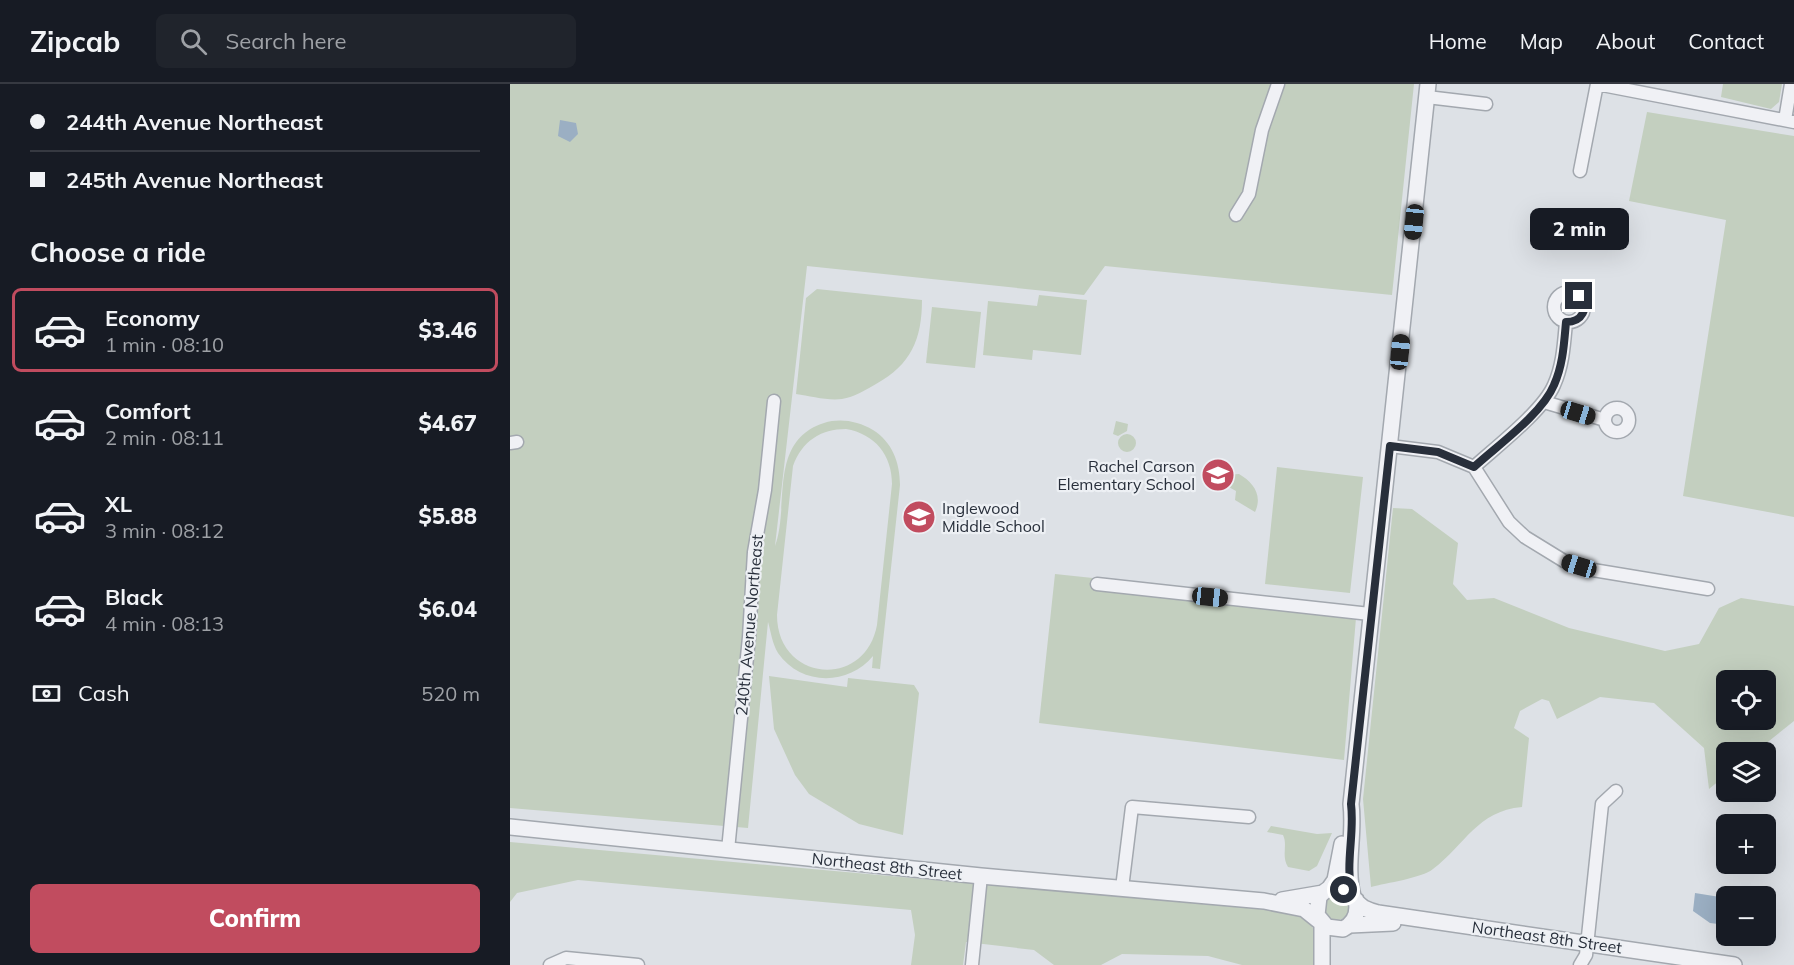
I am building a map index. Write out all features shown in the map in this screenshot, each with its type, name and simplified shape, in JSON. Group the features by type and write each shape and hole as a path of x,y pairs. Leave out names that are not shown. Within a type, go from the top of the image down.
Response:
{"street":[{"path":"1236,216 1249,194 1263,130 1278,84"},
{"path":"1580,171 1597,84 1790,121 1791,84"},
{"path":"1331,965 1335,940 1357,914 1350,871 1353,823 1351,804 1427,91 1486,104"},
{"path":"1474,467 1545,402 1554,386 1562,362 1566,322"},
{"name":"240th Avenue Northeast","path":"728,850 749,637 754,552 765,490 774,401"},
{"path":"1545,402 1605,420"},
{"path":"1390,446 1438,452 1474,467 1509,522 1525,537 1564,561 1593,570 1708,589"},
{"path":"1097,584 1370,614"},
{"path":"1580,965 1586,955 1602,804 1616,791"},
{"path":"1323,965 1321,922 1316,909 1335,880 1344,821 1351,804"},
{"path":"1122,888 1132,807 1249,817"},
{"name":"Northeast 8th Street","path":"510,827 981,876 1264,901 1304,909 1321,922"},
{"path":"972,965 981,876"},
{"path":"1325,892 1344,890 1354,898"},
{"name":"Northeast 8th Street","path":"1264,901 1325,892"},
{"name":"Northeast 8th Street","path":"1354,898 1365,909 1378,913 1734,965"},
{"name":"Northeast 8th Street","path":"1347,927 1432,921"},
{"path":"1321,922 1332,930 1347,927"},
{"path":"550,965 566,958 638,965"}],"green space":[{"path":"510,84 1414,84 1392,295 1105,266 1084,295 807,266 775,546 788,459 795,444 806,432 824,423 849,421 867,427 880,435 894,453 900,485 880,669 872,668 873,656 863,666 838,677 825,678 799,672 778,653 768,622 748,828 510,808","holes":["846,429 873,441 880,448 889,464 891,474 892,484 877,625 869,646 856,660 840,668 822,670 805,665 791,654 781,637 777,615 793,466 807,443 821,434"]},
{"path":"1723,84 1782,84 1779,102 1771,109 1721,97"},
{"path":"1647,112 1794,136 1794,517 1683,496 1726,220 1629,201"},
{"path":"817,289 922,300 917,339 906,359 888,377 851,397 831,399 796,394 806,298"},
{"path":"1039,295 1087,300 1081,355 1033,350 1032,360 983,355 988,301 1037,306"},
{"path":"932,307 981,312 975,368 926,363"},
{"path":"1116,421 1128,424 1127,431 1118,436 1113,434"},
{"path":"1127,434 1133,437 1136,443 1133,449 1127,452 1121,449 1118,443 1121,437"},
{"path":"1277,467 1363,477 1350,593 1265,584"},
{"path":"1239,474 1249,481 1255,490 1258,500 1255,512 1235,500 1236,491 1227,486 1225,475"},
{"path":"1393,508 1412,509 1458,543 1453,584 1467,600 1494,598 1569,628 1665,651 1699,644 1719,608 1741,598 1794,606 1794,721 1768,742 1716,742 1716,783 1709,789 1704,748 1654,703 1600,697 1557,719 1549,701 1542,699 1520,711 1514,728 1529,738 1522,807 1494,815 1483,822 1444,860 1428,872 1413,878 1371,887 1363,799"},
{"path":"1055,574 1357,606 1344,760 1039,723"},
{"path":"769,676 847,687 848,678 914,685 919,693 903,835 859,824 809,794 795,775 774,729"},
{"path":"1271,826 1317,834 1332,833 1317,866 1309,871 1288,867 1283,835 1267,832"},
{"path":"510,842 1281,911 1306,918 1315,931 1314,965 1242,965 1208,956 1122,954 1101,965 1054,965 1034,950 966,942 963,965 911,965 915,935 911,910 578,880 517,893 510,902"},
{"path":"1337,896 1342,897 1348,903 1348,913 1342,919 1337,920 1332,919 1326,913 1325,908 1326,903 1332,897"}],"water":[{"path":"560,120 576,123 578,134 570,142 558,136"},
{"path":"1695,893 1716,896 1716,924 1710,923 1693,911"}],"place":[{"name":"Rachel Carson Elementary School","path":"1218,475"},
{"name":"Inglewood Middle School","path":"919,517"}],"route":[{"path":"1344,890 1353,896 1350,871 1353,823 1351,804 1390,446 1421,448 1438,452 1474,467 1545,402 1554,386 1562,362 1566,322 1576,321 1585,309 1579,296"}]}
